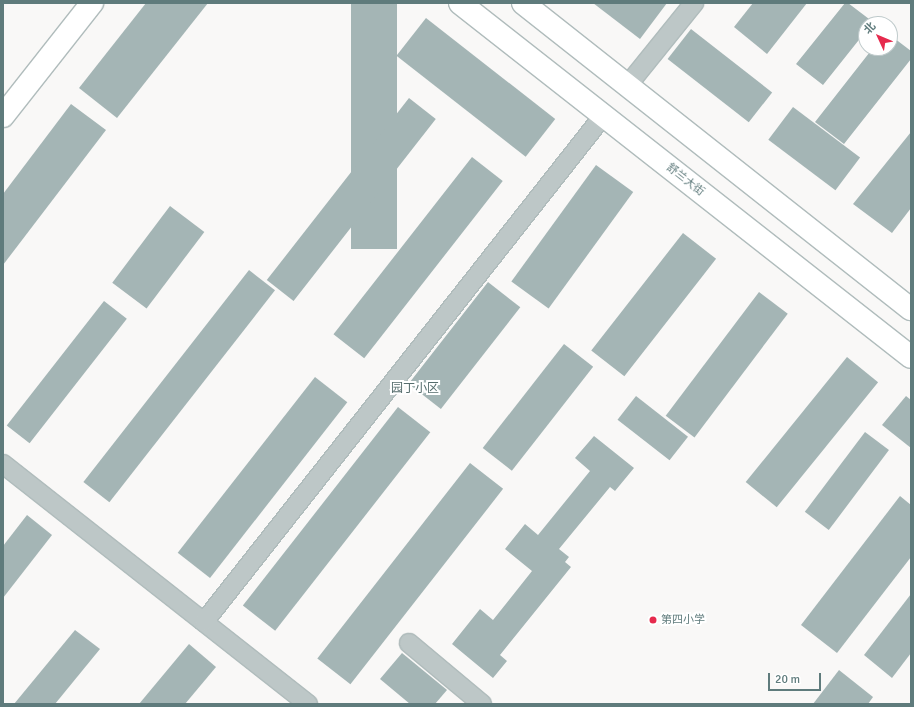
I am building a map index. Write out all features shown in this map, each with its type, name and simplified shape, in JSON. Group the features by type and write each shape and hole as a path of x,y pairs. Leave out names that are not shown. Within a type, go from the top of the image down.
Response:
{"main road":[{"path":"3,116 92,3"},
{"name":"舒兰大街","path":"460,3 911,357"},
{"path":"522,3 911,309"}],"street":[{"path":"627,86 694,3"},
{"path":"204,622 603,116"},
{"path":"3,464 308,704"},
{"path":"409,643 482,704"}],"building":[{"path":"146,3 208,3 117,118 79,88"},
{"path":"351,3 397,3 397,249 351,249"},
{"path":"593,3 667,3 640,39"},
{"path":"753,3 807,3 767,54 734,27"},
{"path":"845,3 848,3 865,16 858,16 858,41 823,85 796,64"},
{"path":"426,18 555,119 526,157 396,56"},
{"path":"691,29 772,92 749,122 668,59"},
{"path":"898,41 911,51 911,59 844,144 815,122 867,56 898,56"},
{"path":"409,98 436,119 294,301 267,280"},
{"path":"71,104 106,130 3,265 3,194"},
{"path":"793,107 860,158 835,190 768,140"},
{"path":"911,132 911,208 892,233 853,204"},
{"path":"472,157 503,181 364,358 333,334"},
{"path":"596,165 633,192 549,309 511,281"},
{"path":"170,206 204,232 147,309 112,283"},
{"path":"683,233 716,259 624,376 591,350"},
{"path":"249,270 275,290 109,502 83,482"},
{"path":"488,282 520,307 441,409 409,384"},
{"path":"759,292 788,314 694,437 666,416"},
{"path":"104,301 127,319 30,443 7,426"},
{"path":"564,344 593,367 512,471 483,448"},
{"path":"847,357 878,382 777,507 746,482"},
{"path":"315,377 347,402 210,578 178,553"},
{"path":"636,396 688,437 670,460 618,420"},
{"path":"906,396 911,400 911,448 882,425"},
{"path":"398,407 430,432 275,631 243,606"},
{"path":"865,432 889,450 829,530 805,512"},
{"path":"594,436 634,468 615,491 610,487 559,549 569,557 565,562 571,567 500,655 507,661 493,678 452,644 480,609 493,620 532,571 505,549 525,524 538,535 590,471 575,458"},
{"path":"470,463 503,489 350,684 317,658"},
{"path":"900,496 911,505 911,557 837,653 801,625"},
{"path":"27,515 52,535 3,598 3,546"},
{"path":"911,594 911,653 892,678 864,655"},
{"path":"75,630 100,649 55,704 14,704"},
{"path":"189,644 216,667 185,704 139,704"},
{"path":"402,653 447,690 435,704 410,704 380,679"},
{"path":"839,670 873,697 868,704 813,704"}],"place":[{"name":"第四小学","path":"653,620"}],"district":[{"name":"园丁小区","path":"415,389"}]}
